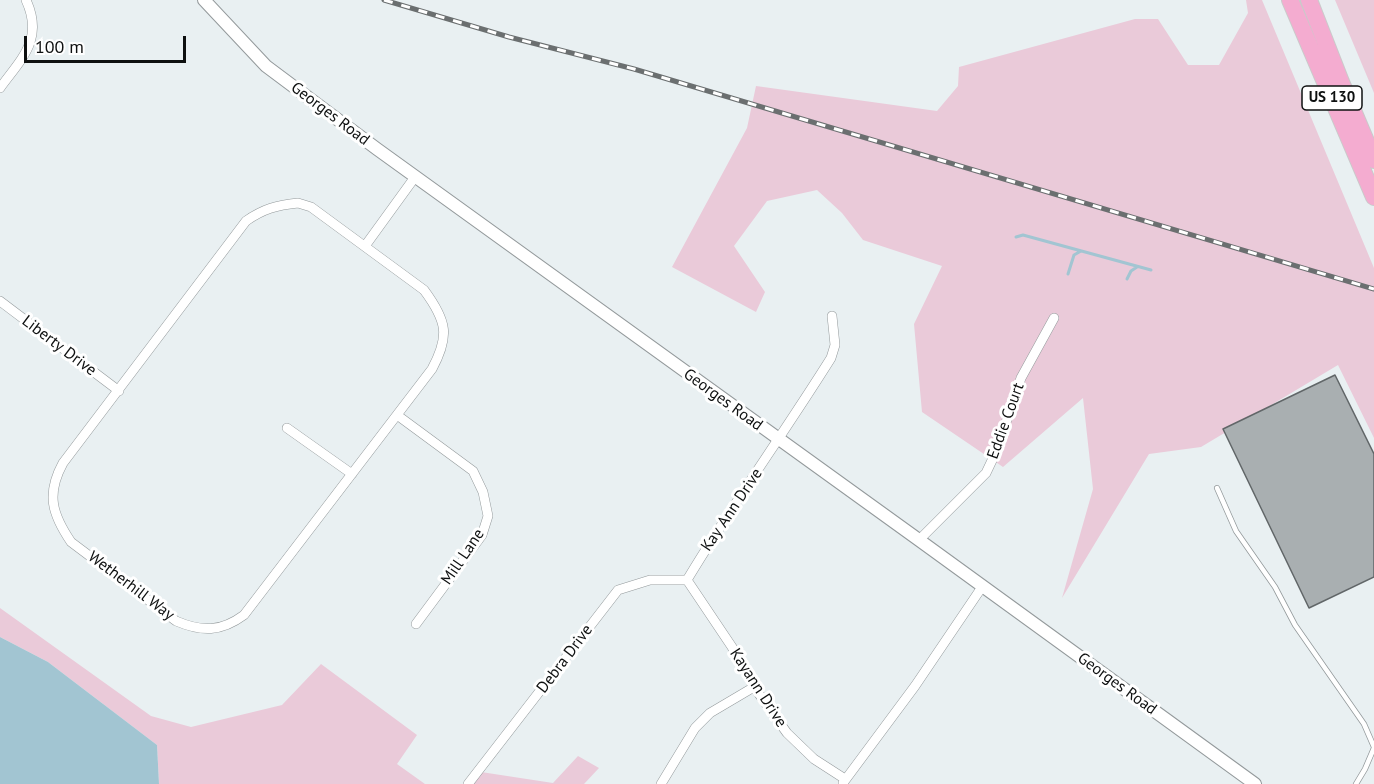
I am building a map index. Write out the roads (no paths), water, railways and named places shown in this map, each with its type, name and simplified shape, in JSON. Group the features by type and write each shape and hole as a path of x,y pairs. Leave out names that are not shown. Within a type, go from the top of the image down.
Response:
{"highway":[{"name":"US 130","path":"1290,0 1374,197"},
{"name":"US 130","path":"1309,0 1374,160"}],"street":[{"path":"0,88 29,49 34,29 32,11 26,0"},
{"name":"Georges Road","path":"204,0 266,66 415,177 1255,784"},
{"path":"365,246 415,177"},
{"name":"Wetherhill Way","path":"298,203 311,207 365,246 424,290 437,307 443,322 442,350 432,369 244,615 231,625 215,628 190,627 176,621 71,542 53,508 55,477 63,463 246,221 261,211 278,205 298,203"},
{"name":"Liberty Drive","path":"0,301 119,391"},
{"name":"Kay Ann Drive","path":"687,580 720,525 779,440 831,358 835,345 832,316"},
{"name":"Eddie Court","path":"919,540 986,473 996,452 1021,378 1054,318"},
{"name":"Mill Lane","path":"397,415 473,471 483,492 488,516 482,535 416,624"},
{"path":"287,428 352,474"},
{"name":"Debra Drive","path":"468,784 618,590 650,580 687,580"},
{"name":"Kayann Drive","path":"687,580 732,647 754,687 787,733 814,759 844,782"},
{"path":"844,782 915,686 982,587"},
{"path":"661,784 695,728 710,713 754,687"}],"lane":[{"path":"1217,488 1236,531 1275,587 1295,625 1365,724 1374,748 1356,784"}],"water":[{"path":"0,637 48,662 157,745 159,784 0,784"}],"waterway":[{"path":"1016,237 1023,235 1151,270"},
{"path":"1068,274 1074,255 1081,251"},
{"path":"1127,279 1131,271 1137,267"}],"railway":[{"path":"384,0 509,37 634,69 1374,289"}]}
